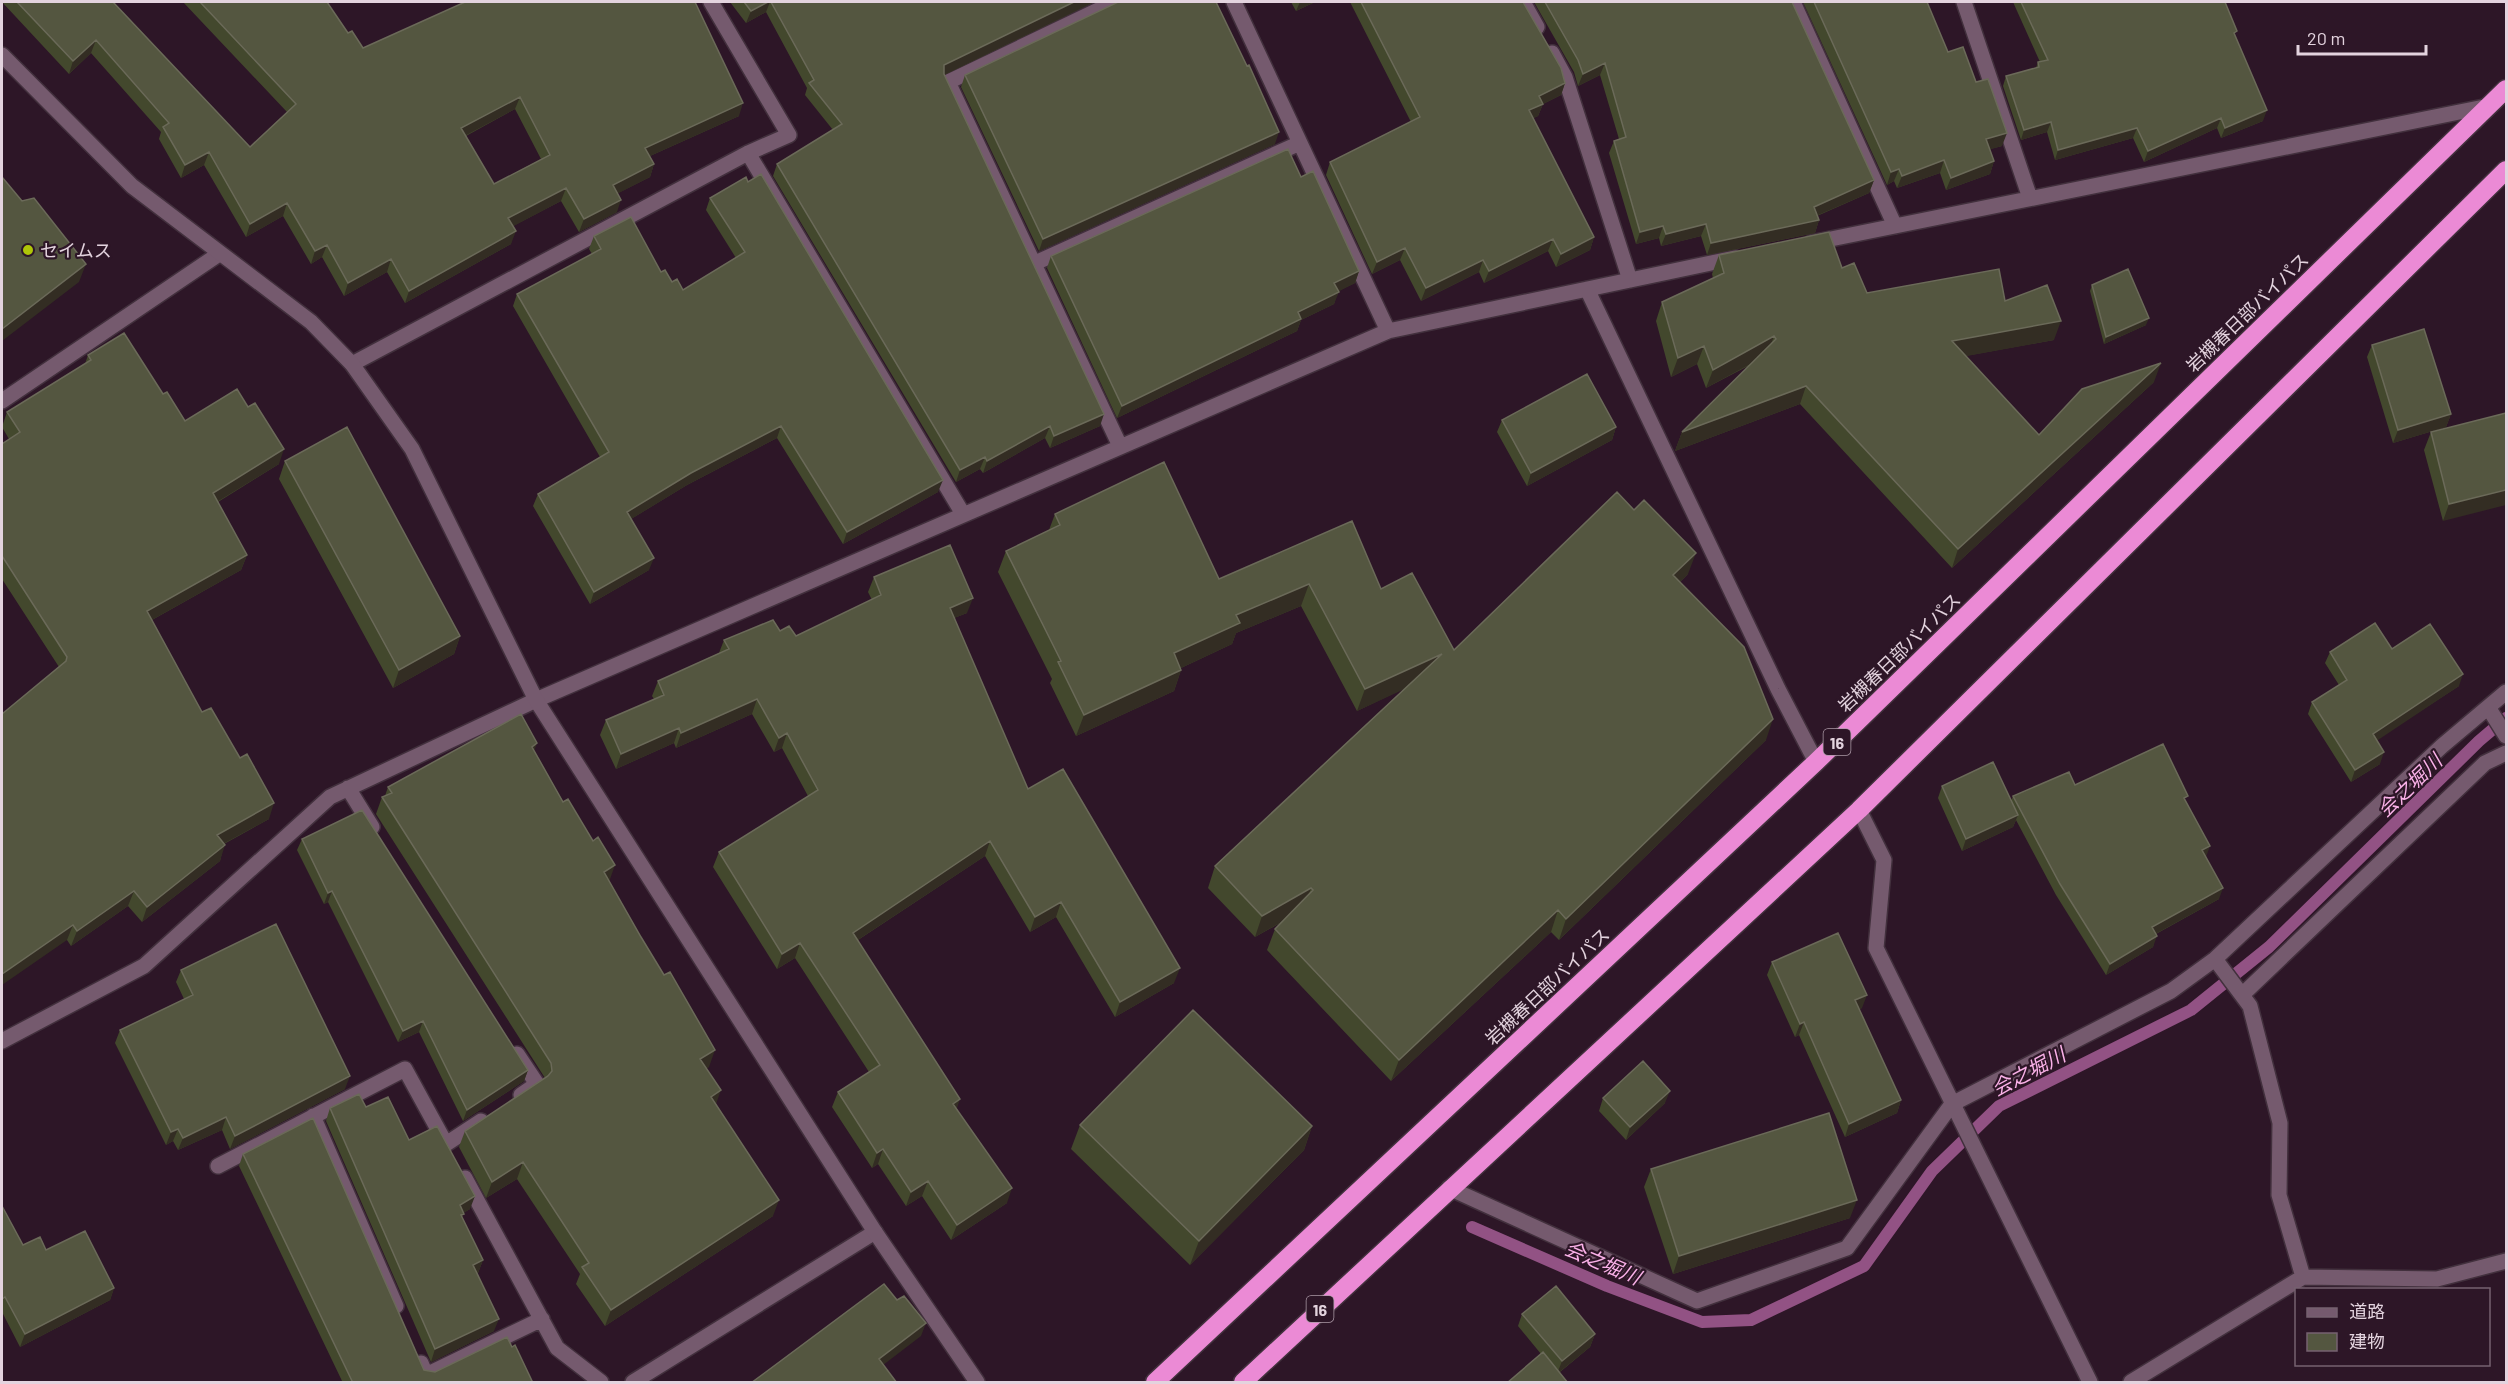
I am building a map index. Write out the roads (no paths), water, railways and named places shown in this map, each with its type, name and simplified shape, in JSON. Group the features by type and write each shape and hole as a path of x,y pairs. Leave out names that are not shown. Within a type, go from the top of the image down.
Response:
{"highway":[{"name":"岩槻春日部バイパス","path":"1155,1383 1816,762 2506,89"},
{"name":"16","path":"1243,1383 1449,1188 1859,810 2506,170"}],"street":[{"path":"352,364 748,153 789,135 711,2"},
{"path":"1114,2 948,82 1120,446"},
{"path":"1233,2 1388,331"},
{"path":"1523,2 1564,77 1630,280"},
{"path":"1793,2 1895,226"},
{"path":"1964,2 2030,198"},
{"path":"2,55 132,186 310,322 352,364 412,449 536,700 875,1232 977,1383"},
{"path":"1791,247 2489,106"},
{"path":"1033,264 1300,143"},
{"path":"748,153 963,514"},
{"path":"2,401 219,254"},
{"path":"2,1041 144,966 330,797 536,700 1388,331 1745,256"},
{"path":"1587,289 1778,689 1816,762"},
{"path":"1449,1188 1697,1301 1847,1248 1952,1104 2171,991 2215,959 2442,746 2506,692"},
{"path":"2488,707 2506,736"},
{"path":"2241,995 2485,764 2506,753"},
{"path":"348,788 379,838"},
{"path":"1859,810 1884,860 1876,948 2090,1383"},
{"path":"2215,959 2250,1006 2280,1123 2279,1195 2303,1277"},
{"path":"509,1102 537,1084 511,1045"},
{"path":"218,1166 405,1069 557,1348 601,1383"},
{"path":"452,1155 491,1114"},
{"path":"314,1116 402,1321"},
{"path":"633,1383 875,1232"},
{"path":"2131,1383 2303,1277 2437,1279 2506,1261"},
{"path":"416,1353 426,1375 542,1319"}],"waterway":[{"name":"会之堀川","path":"1472,1227 1607,1286 1702,1322 1751,1320 1864,1266 1932,1171 1999,1106 2191,1010 2269,947 2479,741 2506,718"}],"place":[{"name":"セイムス","path":"28,250"}]}
